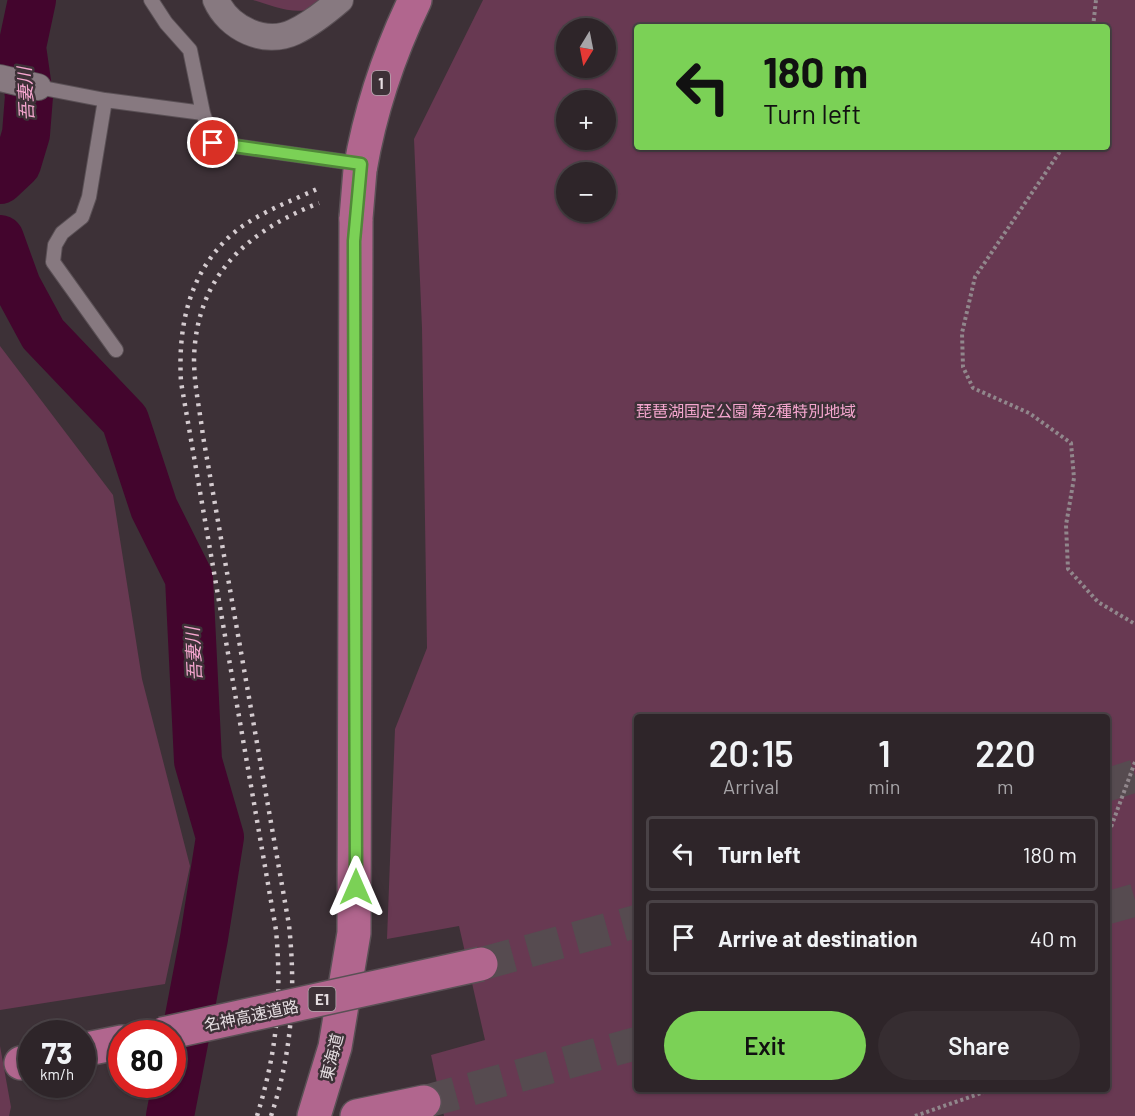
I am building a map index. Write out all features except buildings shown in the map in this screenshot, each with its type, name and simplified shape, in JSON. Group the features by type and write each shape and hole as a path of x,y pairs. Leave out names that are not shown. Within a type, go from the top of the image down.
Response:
{"highway":[{"name":"東海道","path":"314,1116 335,1047 354,933 356,218 360,167 376,97 415,0"},
{"name":"名神高速道路","path":"186,1029 480,964"},
{"path":"357,1116 424,1102"}],"street":[{"path":"216,0 233,24 264,36 294,33 324,14 340,0"}],"lane":[{"path":"151,0 166,23 190,50 203,113 213,143 360,167"},
{"path":"18,82 105,100 203,113"},
{"path":"105,100 89,197 82,217 62,233 56,245 53,262 116,350"}],"path":[{"path":"1093,24 1096,0"},
{"path":"1061,150 975,277 962,333 963,368 973,388 1029,413 1071,443 1074,478 1066,525 1068,568 1098,602 1135,624"},
{"path":"1110,830 1135,762"},
{"path":"915,1116 984,1092"}],"green space":[{"path":"253,0 323,0 308,10 299,11"},
{"name":"琵琶湖国定公園 第2種特別地域","path":"483,0 1135,0 1135,1116 444,1116 431,1055 485,1040 459,926 387,939 395,729 427,648 422,328 414,139"},
{"path":"0,346 113,495 142,679 190,866 165,984 0,1010"},
{"path":"0,1046 11,1107 9,1116 0,1116"}],"waterway":[{"name":"吾妻川","path":"0,180 17,164 26,134 29,96 22,47 32,0"},
{"name":"吾妻川","path":"0,239 17,286 43,334 125,420 154,508 189,578 198,761 220,837 204,938 170,1116"}],"tunnel":[{"path":"1110,784 1135,776"},
{"path":"1110,907 1135,900"},
{"path":"481,964 634,922"},
{"path":"424,1102 634,1044"}],"railway":[{"path":"257,1116 269,1069 276,1024 278,1001 276,930 181,382 181,344 194,289 212,256 225,241 257,217 317,189"},
{"path":"271,1116 288,1045 292,998 289,925 203,436 194,359 197,330 204,304 215,281 230,260 269,228 319,203"}],"route":[{"path":"213,143 361,164 354,241 356,887"}]}
